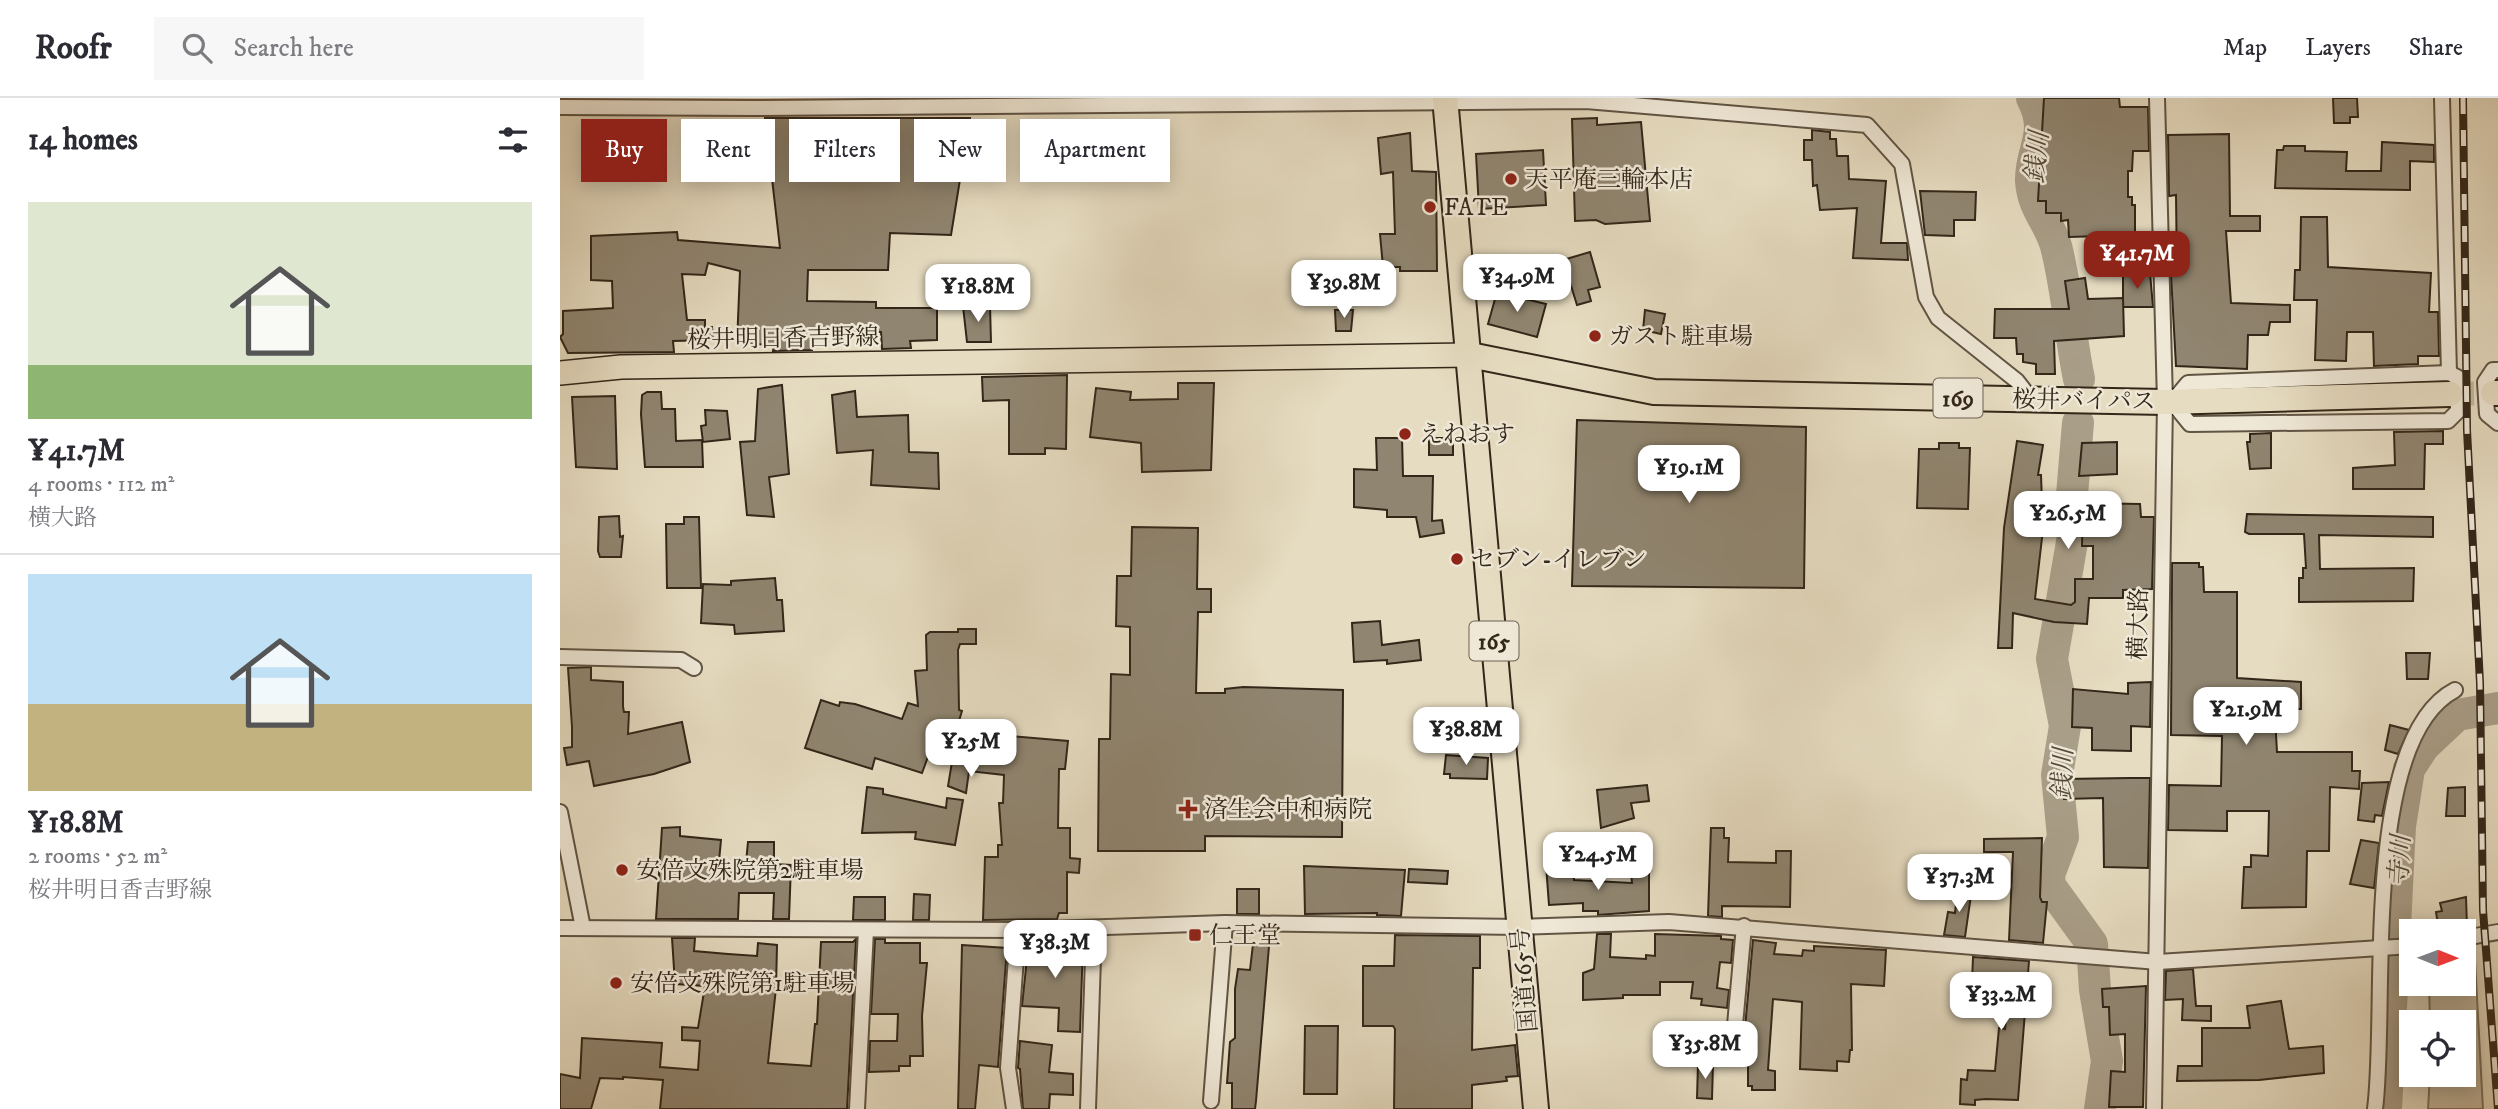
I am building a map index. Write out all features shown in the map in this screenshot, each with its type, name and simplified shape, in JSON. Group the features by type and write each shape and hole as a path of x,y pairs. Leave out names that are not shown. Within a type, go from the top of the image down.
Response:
{"highway":[{"name":"国道165号","path":"1445,101 1536,1109"},
{"name":"桜井バイパス","path":"1470,355 1654,392 2168,402 2450,383"}],"main road":[{"name":"桜井明日香吉野線","path":"560,373 635,367 1470,355"}],"street":[{"name":"横大路","path":"2154,1109 2168,402 2157,98"},
{"path":"2442,98 2450,383"},
{"path":"560,107 679,103 1586,101 1867,125 1902,164 1926,296 1938,318 2017,381 2031,399"},
{"path":"2496,385 2493,370 2485,382 2487,414 2498,423"},
{"path":"560,657 681,660 694,668"},
{"path":"2375,1109 2381,1036 2382,946 2393,809 2407,757 2423,722 2445,695 2455,690"},
{"path":"560,812 583,928"},
{"path":"560,928 1018,930 1225,923 1519,928 1669,922 1744,926 1904,944 2158,962 2399,946"},
{"path":"1211,1101 1225,923"},
{"path":"1732,1058 1744,926"},
{"path":"1088,1109 1094,928"},
{"path":"857,1109 866,930"},
{"path":"1014,1109 1008,1068 1018,930"},
{"path":"2476,936 2498,932"}],"shaded area":[{"path":"2476,979 2483,1109 2428,1109 2429,1087 2476,1087 2476,1010 2430,1010 2429,996 2476,996"}],"building":[{"path":"2044,98 2119,98 2120,107 2148,107 2149,151 2133,151 2132,171 2128,171 2128,197 2132,197 2132,205 2135,205 2135,235 2069,237 2068,220 2061,221 2061,213 2046,213 2046,201 2038,201"},
{"path":"2333,98 2357,98 2358,117 2350,117 2350,123 2334,123"},
{"path":"970,118 914,119 914,182 960,182 951,235 890,233 888,270 808,270 807,301 876,302 876,308 937,308 937,340 910,341 911,348 882,349 881,332 814,330 812,350 773,351 774,345 737,343 740,271 708,263 705,275 682,274 687,320 705,320 705,327 712,327 713,340 673,341 674,352 568,353 560,337 563,334 563,311 613,308 612,281 591,280 591,236 677,232 678,240 780,248 772,182 775,182 775,119 765,119"},
{"path":"1597,118 1597,125 1641,122 1650,221 1605,224 1596,220 1575,221 1572,119"},
{"path":"1812,130 1830,132 1830,139 1836,139 1837,156 1848,156 1849,179 1886,181 1881,243 1907,243 1908,260 1853,258 1857,208 1820,210 1817,185 1813,186 1812,160 1804,160 1804,140 1812,140"},
{"path":"1410,133 1412,171 1436,172 1437,271 1400,271 1400,267 1383,267 1380,234 1395,234 1393,172 1381,174 1378,138"},
{"path":"2229,134 2230,216 2260,216 2260,231 2226,231 2231,303 2290,305 2290,322 2270,322 2268,335 2248,335 2247,369 2176,366 2171,275 2177,274 2176,195 2169,196 2168,135"},
{"path":"2382,142 2434,145 2434,162 2410,161 2410,190 2275,188 2277,150 2283,150 2284,146 2305,146 2305,151 2347,152 2346,171 2381,171"},
{"name":"天平庵三輪本店","path":"1543,150 1546,205 1479,209 1476,154"},
{"path":"1920,191 1976,192 1975,220 1954,220 1954,236 1925,235"},
{"path":"2301,217 2327,217 2328,267 2431,273 2429,312 2438,312 2439,356 2418,356 2418,364 2374,366 2373,332 2347,332 2346,361 2315,360 2317,300 2294,300 2295,270 2300,270"},
{"path":"1590,252 1600,287 1588,290 1591,301 1577,305 1563,260"},
{"path":"2150,273 2153,307 2123,307 2123,274"},
{"path":"2085,278 2088,299 2123,298 2124,336 2054,341 2055,374 2036,374 2036,364 2023,362 2023,354 2017,354 2016,338 1994,338 1995,309 2069,309 2065,281"},
{"path":"1497,292 1546,304 1537,337 1488,324"},
{"path":"963,306 990,306 991,342 967,342"},
{"path":"1335,310 1353,310 1351,331 1336,331"},
{"path":"1645,310 1665,314 1661,334 1643,330"},
{"path":"1067,375 1066,449 1045,448 1045,454 1009,454 1009,400 983,401 982,377"},
{"path":"1178,383 1214,383 1211,470 1142,472 1141,443 1090,437 1096,388 1131,392 1130,400 1178,399"},
{"path":"782,385 789,474 769,477 774,517 747,515 740,442 755,441 758,389"},
{"path":"855,391 857,417 908,415 909,452 938,453 939,489 871,485 873,450 837,453 832,395"},
{"path":"647,392 661,392 662,409 675,409 676,441 702,440 703,467 645,467 641,414 642,395"},
{"path":"615,396 617,469 576,467 572,397"},
{"path":"705,410 727,411 730,439 703,442 701,426 706,425"},
{"path":"1577,420 1806,427 1804,588 1572,586"},
{"path":"2443,431 2443,444 2425,444 2424,489 2353,489 2353,468 2395,465 2394,432"},
{"path":"2271,433 2271,468 2250,469 2247,442 2250,442 2250,434"},
{"path":"1376,438 1402,438 1403,476 1433,476 1432,521 1442,520 1444,533 1420,537 1416,517 1387,517 1387,510 1354,507 1354,469 1377,470"},
{"path":"1429,438 1453,438 1453,455 1429,455"},
{"path":"2017,441 2043,445 2038,475 2041,475 2043,529 2035,599 2071,605 2075,602 2075,579 2093,579 2093,546 2082,546 2083,503 2140,504 2141,517 2154,517 2152,589 2123,590 2123,598 2089,598 2087,624 2054,622 2013,613 2012,648 1998,648 2004,528"},
{"path":"2117,442 2117,474 2079,476 2082,443"},
{"path":"1939,443 1959,443 1959,448 1970,448 1968,509 1917,508 1919,449 1939,449"},
{"path":"2247,514 2433,517 2433,537 2319,535 2320,569 2414,568 2413,601 2299,602 2299,578 2303,578 2303,568 2306,568 2304,534 2249,534 2245,532"},
{"path":"619,516 620,537 623,536 621,557 600,557 599,517"},
{"path":"684,517 699,517 701,588 667,588 666,524 684,524"},
{"name":"済生会中和病院","path":"1132,527 1198,528 1197,589 1211,589 1211,612 1198,612 1196,693 1225,693 1225,689 1243,687 1343,690 1342,837 1205,836 1205,851 1098,851 1099,739 1110,739 1111,674 1130,675 1130,627 1116,626 1117,576 1131,576"},
{"path":"2172,563 2199,563 2199,567 2203,567 2204,592 2237,592 2237,678 2301,682 2301,709 2295,709 2295,714 2275,716 2277,752 2352,752 2352,771 2360,771 2359,789 2330,787 2329,851 2307,851 2306,907 2242,908 2244,867 2251,867 2251,855 2268,856 2269,811 2227,811 2227,831 2168,830 2169,785 2221,786 2222,736 2171,735"},
{"path":"775,578 777,600 782,600 784,631 735,634 734,625 701,623 703,584 731,585 731,581"},
{"path":"1380,621 1382,645 1419,640 1421,660 1387,664 1387,660 1354,662 1352,623"},
{"path":"958,629 976,629 976,644 960,644 958,650 959,710 962,711 952,744 984,748 985,734 1068,741 1065,769 1059,769 1058,828 1070,828 1070,858 1080,859 1079,873 1067,872 1067,913 1059,913 1057,919 983,920 985,857 998,857 998,845 1002,845 999,803 1003,803 1004,775 969,771 966,793 948,786 952,762 929,754 922,773 875,758 872,769 805,748 821,700 839,706 840,702 855,704 902,719 908,703 918,706 915,671 927,670 926,635 930,632 958,632"},
{"path":"2406,653 2430,653 2428,679 2407,679"},
{"path":"591,667 591,680 623,682 624,712 629,712 628,734 682,722 690,762 654,774 594,786 589,761 567,765 564,748 572,747 568,668"},
{"path":"2151,682 2150,727 2131,726 2131,751 2092,750 2092,728 2072,727 2073,689 2128,694 2128,683"},
{"path":"2390,725 2409,730 2398,754 2385,750"},
{"path":"1446,755 1488,758 1487,779 1450,778 1450,774 1444,774"},
{"path":"2150,778 2148,868 2104,867 2103,798 2064,799 2064,779"},
{"path":"2389,782 2382,816 2375,815 2374,822 2358,820 2362,783"},
{"path":"1647,785 1649,801 1631,803 1634,818 1601,828 1597,790"},
{"path":"867,787 883,789 883,794 946,808 947,798 963,800 955,845 915,839 916,832 862,833"},
{"path":"2465,787 2465,816 2446,816 2448,788"},
{"path":"680,827 680,836 721,840 718,872 745,873 748,842 774,842 774,864 791,865 789,919 773,919 774,893 739,893 738,919 656,919 662,828"},
{"path":"1711,828 1724,828 1724,838 1729,838 1728,862 1776,863 1776,851 1791,851 1790,907 1722,906 1722,917 1708,916"},
{"path":"2042,838 2040,897 2042,902 2047,902 2043,943 2009,940 2013,852 1984,852 1984,839"},
{"path":"2361,840 2379,843 2374,888 2350,884"},
{"path":"1573,864 1574,880 1632,883 1631,872 1649,872 1649,911 1598,915 1598,911 1583,911 1583,903 1549,905 1546,865"},
{"path":"1304,866 1405,870 1401,916 1377,913 1305,914"},
{"path":"1409,869 1448,871 1447,884 1408,882"},
{"path":"1958,886 1972,888 1965,937 1944,935 1948,912 1955,913"},
{"path":"1237,889 1259,889 1259,914 1237,914"},
{"path":"914,894 930,895 929,920 913,920"},
{"path":"854,897 885,897 885,920 853,920"},
{"path":"2466,897 2467,919 2437,919 2436,912 2442,911 2440,903"},
{"path":"1597,934 1611,934 1610,957 1646,959 1646,955 1655,956 1655,934 1721,936 1721,939 1733,940 1731,963 1720,962 1717,988 1729,990 1727,1008 1701,1005 1702,999 1691,998 1693,982 1660,982 1660,995 1623,995 1623,998 1583,1000 1583,973 1594,969"},
{"path":"1395,935 1480,936 1480,968 1473,968 1472,1050 1515,1045 1518,1076 1506,1077 1507,1081 1472,1085 1472,1109 1394,1109 1395,1029 1393,1026 1363,1026 1363,966 1394,966"},
{"path":"672,938 695,938 694,951 757,956 758,943 777,945 776,988 768,1063 811,1066 817,1024 821,942 853,942 856,939 847,1109 660,1109 663,1080 623,1077 600,1078 591,1109 560,1109 560,1074 580,1078 582,1038 662,1043 660,1067 698,1070 700,1041 682,1040 682,1027 698,1028 705,986 675,984"},
{"path":"1056,938 1056,944 1083,944 1080,1032 1058,1031 1059,1008 1022,1006 1029,939"},
{"path":"875,939 885,939 885,943 920,943 920,963 927,963 922,1016 923,1056 910,1056 910,1066 899,1066 899,1071 869,1072 870,1041 897,1041 898,1014 871,1014"},
{"path":"1753,940 1776,943 1774,954 1802,956 1803,950 1814,951 1814,946 1886,950 1884,986 1851,984 1852,1050 1849,1062 1837,1061 1837,1071 1800,1069 1802,1002 1773,999 1768,1070 1775,1071 1775,1090 1752,1090 1752,1086 1748,1086 1748,1053 1743,1050"},
{"path":"1253,944 1269,946 1255,1109 1232,1109 1232,1083 1227,1083 1230,1042 1235,1038 1235,989 1238,969 1250,970"},
{"path":"962,945 1007,948 998,1067 979,1065 975,1109 958,1109"},
{"path":"1973,957 2029,961 2018,1100 1986,1099 1975,1100 1975,1105 1960,1104 1961,1079 1967,1080 1968,1070 1995,1071 1999,1028 2005,1029 2008,997 1999,997 2000,988 1972,983"},
{"path":"2193,969 2196,1006 2211,1006 2211,1021 2182,1020 2183,999 2165,1000 2166,971"},
{"path":"2146,986 2143,1107 2109,1107 2111,1071 2125,1072 2125,1034 2110,1035 2109,1007 2103,1007 2102,989"},
{"path":"2281,1001 2289,1049 2323,1046 2324,1073 2259,1080 2177,1081 2178,1066 2202,1066 2202,1028 2250,1028 2247,1006"},
{"path":"1305,1026 1338,1026 1337,1094 1304,1094"},
{"path":"1020,1041 1052,1045 1049,1072 1073,1074 1073,1095 1050,1094 1049,1109 1023,1109 1018,1068"},
{"path":"1698,1064 1713,1064 1712,1099 1697,1098"}],"waterway":[{"name":"銭川","path":"2032,98 2040,122 2032,170 2032,191 2056,246 2079,379"},
{"name":"銭川","path":"2078,423 2071,507 2073,536 2052,659 2065,726 2057,775 2063,837 2049,875 2050,886 2092,944 2095,990 2107,1061 2100,1109"},
{"name":"寺川","path":"2386,1109 2400,826 2409,769 2424,746 2457,715 2498,708"}],"tunnel":[{"path":"2450,394 2493,393"}],"railway":[{"path":"2463,98 2467,430 2480,683 2483,910 2498,1109"}],"place":[{"name":"天平庵三輪本店","path":"1511,179"},
{"name":"FATE","path":"1430,207"},
{"name":"ガスト駐車場","path":"1595,336"},
{"name":"えねおす","path":"1405,434"},
{"name":"セブン-イレブン","path":"1457,559"},
{"name":"済生会中和病院","path":"1188,809"},
{"name":"安倍文殊院第2駐車場","path":"622,870"},
{"name":"仁王堂","path":"1195,935"},
{"name":"安倍文殊院第1駐車場","path":"616,983"}]}
